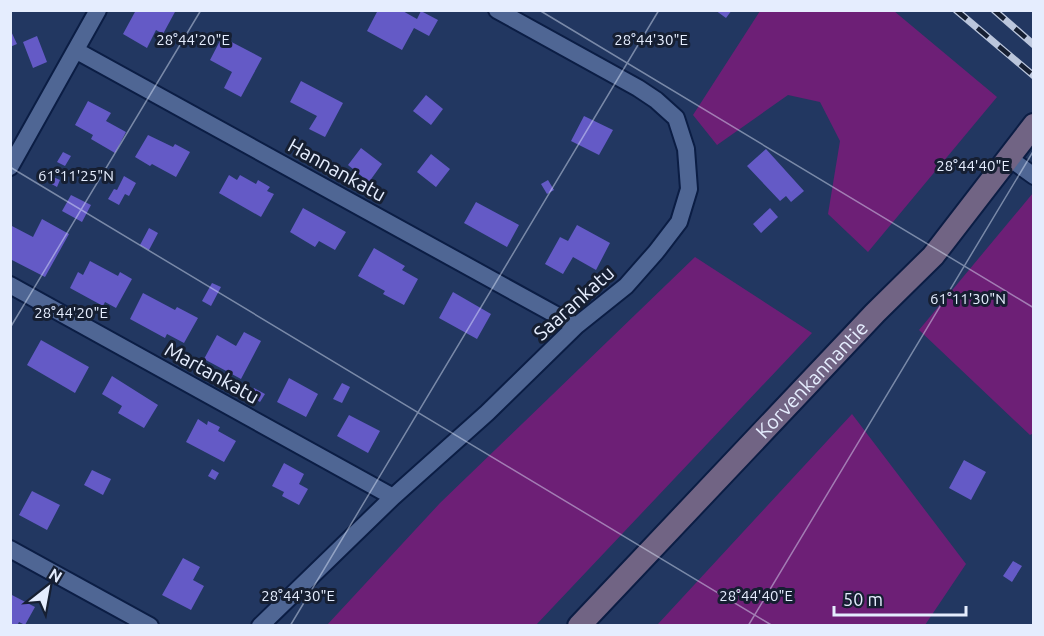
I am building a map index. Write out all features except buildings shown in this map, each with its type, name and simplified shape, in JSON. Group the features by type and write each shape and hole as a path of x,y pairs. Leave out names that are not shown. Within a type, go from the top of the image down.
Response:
{"main road":[{"name":"Korvenkannantie","path":"579,626 875,313 933,256 1034,125"}],"street":[{"path":"10,167 98,10"},
{"name":"Saarankatu","path":"260,626 393,497 487,413 576,326 626,286 679,222 689,189 686,149 676,118 638,88 497,10"},
{"name":"Hannankatu","path":"77,51 576,326"},
{"path":"1009,158 1034,176"},
{"name":"Martankatu","path":"10,285 393,497"},
{"path":"10,549 150,626"}],"shaded area":[{"path":"760,11 894,11 997,97 868,252 828,214 840,141 820,102 788,95 717,145 693,115"},
{"path":"1033,193 1034,433 1030,435 919,330"},
{"path":"695,257 812,333 536,625 327,625 440,503"},
{"path":"852,414 966,564 925,625 659,625 658,624"}],"railway":[{"path":"956,10 1034,76"},
{"path":"994,10 1034,45"}]}
